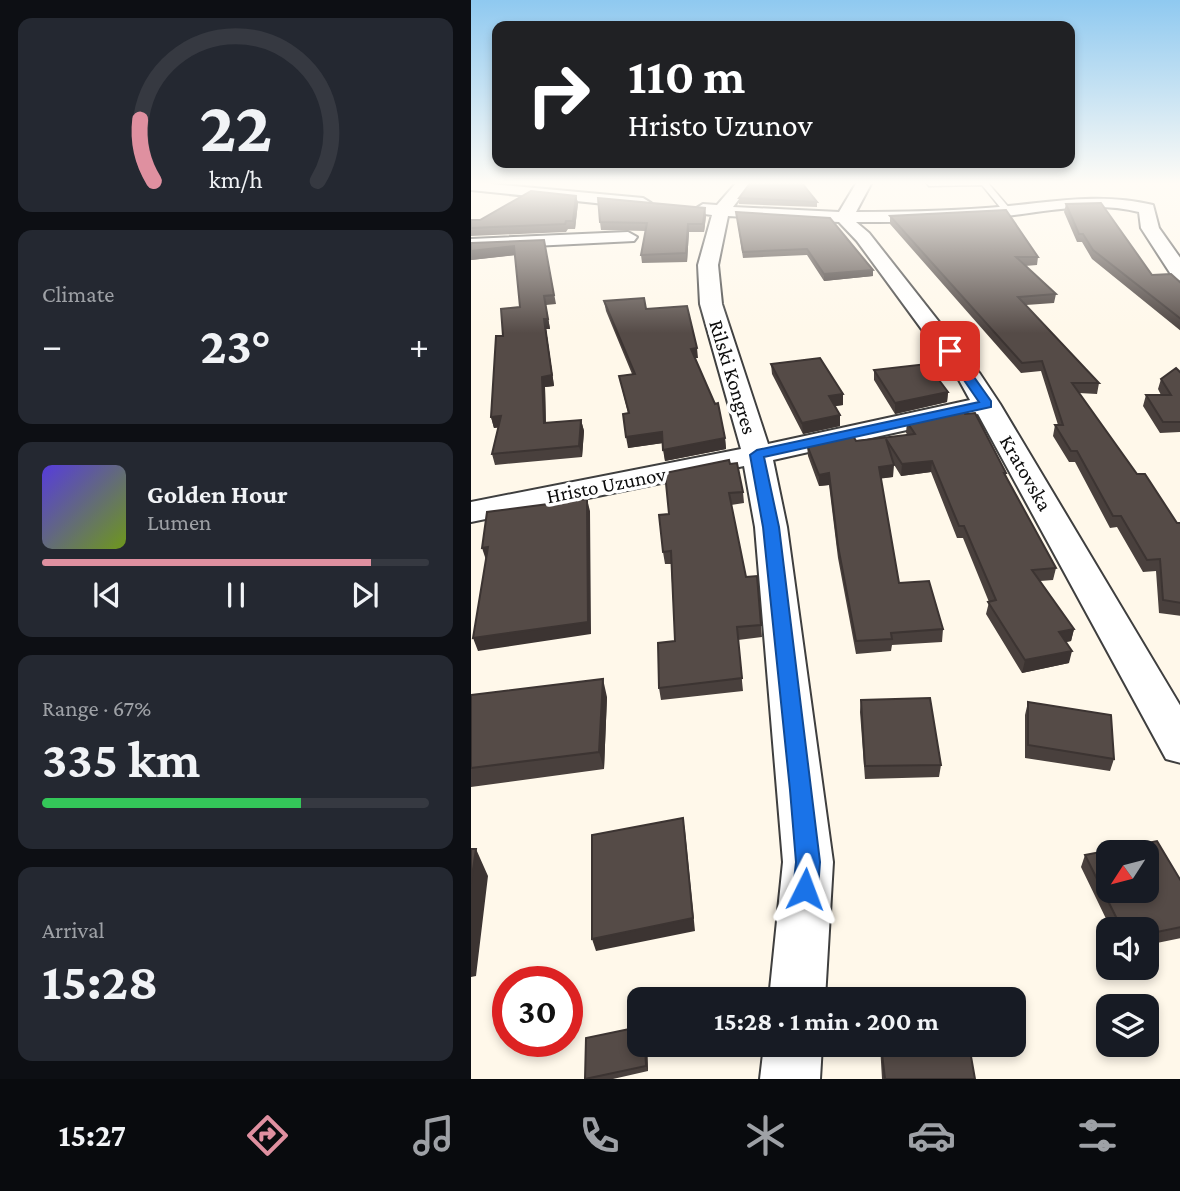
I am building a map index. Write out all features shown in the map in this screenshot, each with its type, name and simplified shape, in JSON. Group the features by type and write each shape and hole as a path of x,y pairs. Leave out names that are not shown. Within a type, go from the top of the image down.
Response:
{"street":[{"name":"Rilski Kongres","path":"707,232 711,304 757,455 771,527 808,862 798,987"},
{"name":"Kratovska","path":"858,232 971,379 987,404 1180,746"},
{"path":"1153,232 1180,275"},
{"path":"471,244 628,237"},
{"name":"Hristo Uzunov","path":"471,512 757,455 987,404"},
{"path":"790,1079 792,1057"}],"building":[{"path":"645,232 687,232 686,253 641,255"},
{"path":"740,232 842,232 873,270 824,274 807,249 743,252"},
{"path":"905,232 1021,232 1038,257 1016,257 1056,294 1018,297 1099,383 1072,383 1137,474 1145,474 1177,523 1181,523 1181,603 1163,600 1160,559 1147,560 1121,516 1113,516 1077,451 1071,451 1055,425 1063,425 1042,361 1022,363"},
{"path":"1122,232 1152,275 1171,274 1181,283 1181,319 1093,250 1083,234 1079,234"},
{"path":"544,240 554,295 544,296 548,319 544,319 552,375 542,377 544,423 581,420 579,446 492,454 501,416 491,417 496,336 503,336 501,309 520,307 514,246 471,251 471,243"},
{"path":"644,298 646,309 687,306 697,348 691,349 715,404 718,403 725,438 663,450 662,432 626,437 623,414 629,413 619,376 635,374 604,301"},
{"path":"820,358 843,394 829,396 840,415 802,423 771,364"},
{"path":"927,364 948,392 895,403 874,370"},
{"path":"1176,368 1181,373 1181,422 1163,422 1146,395 1171,395 1161,379"},
{"path":"962,410 965,414 975,413 1056,568 1032,570 1074,629 1059,632 1072,651 1025,660 988,602 996,600 964,526 959,526 932,461 902,464 886,439 894,465 879,467 899,583 929,581 943,629 891,633 892,639 856,641 838,546 829,473 819,475 807,445 852,434 856,441 915,434 907,422"},
{"path":"729,460 730,464 737,463 743,492 729,493 746,577 757,576 761,625 737,627 742,678 659,688 658,643 675,641 671,551 663,552 659,515 669,514 665,473"},
{"path":"587,499 588,622 473,638 488,547 482,548 487,512"},
{"path":"603,679 599,752 471,768 471,695"},
{"path":"930,698 941,765 865,766 861,700"},
{"path":"1028,702 1111,715 1114,759 1028,745"},
{"path":"683,818 693,918 592,939 592,835"},
{"path":"1159,844 1181,881 1181,927 1159,932 1159,917 1116,917 1109,903 1159,903"},
{"path":"471,849 476,849 471,883"},
{"path":"1096,853 1096,877 1085,855"},
{"path":"627,1029 627,1057 646,1057 646,1066 585,1079 586,1038"},
{"path":"882,1057 971,1057 975,1079 885,1079"}],"route":[{"path":"805,889 808,862 801,790 771,527 757,455 987,404 950,351"}]}
